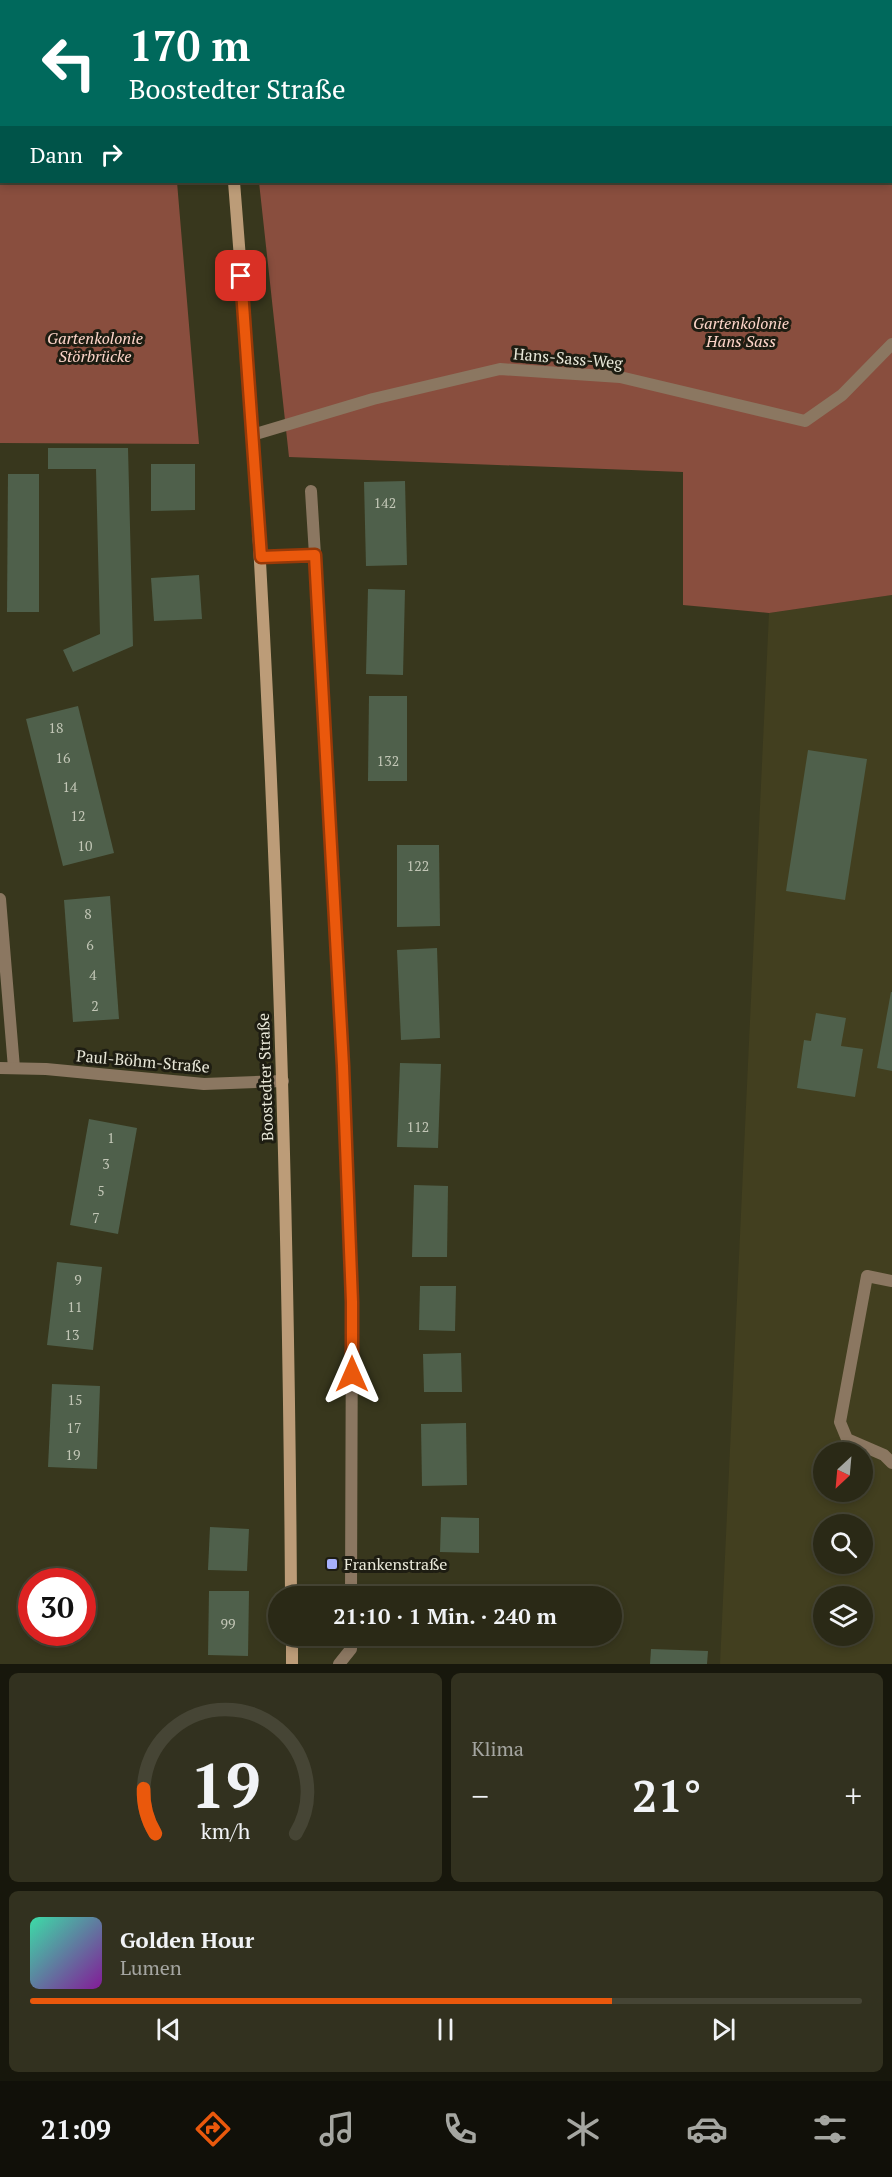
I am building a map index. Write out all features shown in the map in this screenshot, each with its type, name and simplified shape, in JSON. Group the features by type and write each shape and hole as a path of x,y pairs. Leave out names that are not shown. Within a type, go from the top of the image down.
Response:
{"street":[{"name":"Boostedter Straße","path":"234,183 261,557 283,1081 291,1586"},
{"name":"Hans-Sass-Weg","path":"252,435 373,399 500,369 620,377 805,421 842,395 892,344"},
{"path":"311,491 343,1066 352,1302 351,1586"},
{"path":"261,557 315,555"},
{"path":"0,899 14,1068"},
{"name":"Paul-Böhm-Straße","path":"0,1068 204,1084 283,1081"},
{"path":"892,1281 867,1276 840,1422 847,1439 884,1455 892,1463"},
{"path":"292,1646 292,1664"},
{"path":"339,1664 351,1646"}],"shaded area":[{"path":"892,595 892,1664 720,1664 769,613"}],"green space":[{"name":"Gartenkolonie Störbrücke","path":"0,183 177,183 199,444 0,443"},
{"name":"Gartenkolonie Hans Sass","path":"259,183 892,183 892,595 769,613 683,605 683,472 289,457"}],"building":[{"path":"48,448 128,448 133,646 73,672 63,650 100,634 96,469 48,469"},
{"path":"151,464 195,464 195,510 151,511"},
{"path":"8,474 39,474 39,612 7,612"},
{"path":"405,481 407,565 366,566 364,482"},
{"path":"199,575 202,619 154,621 151,578"},
{"path":"368,589 405,590 403,675 366,674"},
{"path":"369,696 407,696 407,781 368,781"},
{"path":"78,706 114,853 63,866 26,719"},
{"path":"808,750 867,759 845,900 786,891"},
{"path":"397,845 439,845 440,926 397,927"},
{"path":"110,896 119,1019 73,1022 64,900"},
{"path":"437,948 440,1038 401,1040 397,950"},
{"path":"892,992 892,1071 877,1068"},
{"path":"816,1013 846,1018 841,1046 863,1049 855,1097 797,1088 804,1040 811,1041"},
{"path":"400,1063 441,1064 438,1148 397,1147"},
{"path":"89,1119 137,1128 118,1234 70,1225"},
{"path":"414,1185 448,1186 447,1257 412,1257"},
{"path":"57,1262 102,1267 93,1350 47,1345"},
{"path":"420,1286 456,1286 455,1331 419,1330"},
{"path":"461,1353 462,1392 424,1392 423,1354"},
{"path":"52,1384 100,1386 97,1469 48,1467"},
{"path":"466,1423 467,1485 422,1486 421,1424"},
{"path":"441,1517 479,1518 479,1553 440,1552"},
{"path":"210,1527 249,1529 247,1571 208,1570"},
{"path":"209,1591 249,1591 248,1656 208,1655"},
{"path":"651,1649 708,1651 707,1664 650,1664"}],"place":[{"name":"Frankenstraße","path":"332,1564"}],"route":[{"path":"241,276 261,557 315,555 343,1066 352,1302 352,1374"}]}
